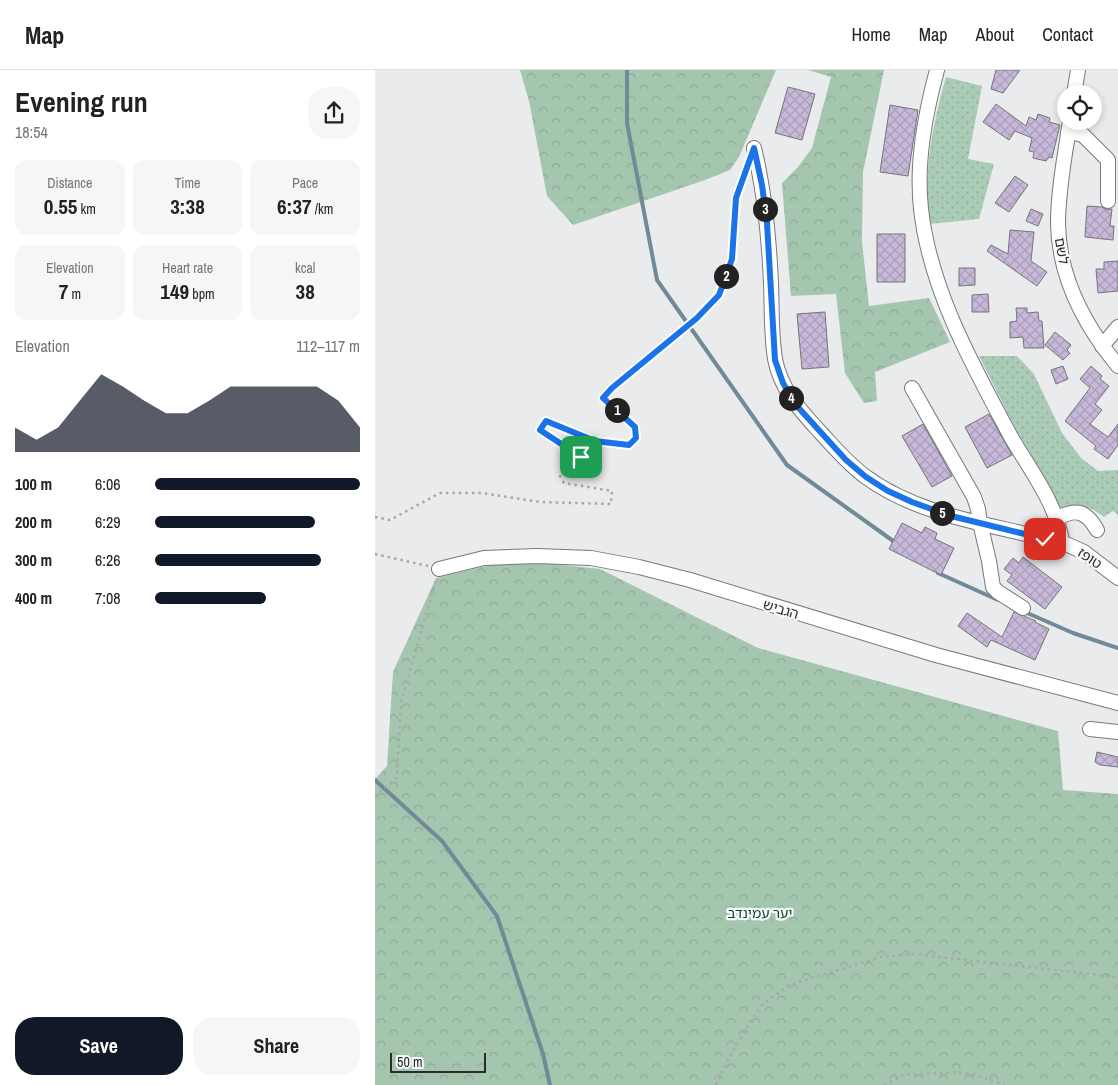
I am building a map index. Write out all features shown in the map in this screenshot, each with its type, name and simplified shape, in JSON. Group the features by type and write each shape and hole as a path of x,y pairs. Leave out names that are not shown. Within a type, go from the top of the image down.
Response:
{"street":[{"path":"937,70 923,135 920,175 921,208 930,259 951,315 970,358 1049,503 1056,519 1062,542"},
{"path":"1076,85 1078,70"},
{"name":"לשם","path":"1069,130 1059,208 1059,241 1062,257 1071,289 1086,320 1102,346 1118,366"},
{"path":"1076,130 1083,134 1108,160 1107,201"},
{"name":"טופז","path":"754,148 762,185 768,233 774,352 780,376 802,412 837,451 866,477 888,491 951,516 1062,542 1084,552 1118,578"},
{"path":"1102,346 1118,328"},
{"path":"912,388 974,497 993,587 1023,608"},
{"path":"1056,519 1074,511 1088,517 1097,530"},
{"name":"הגביש","path":"439,569 484,558 537,556 591,558 639,567 690,580 936,655 1118,703"},
{"path":"1090,729 1118,732"}],"path":[{"path":"375,517 390,520 440,493 482,493 540,502 611,504 612,491 564,483 559,474 577,469 581,457 540,430 546,421 595,441 629,445 636,438 635,427 603,398 612,388 697,318 719,295 732,259 736,198 754,148"},
{"path":"375,554 439,569 401,702 397,777 375,796"},
{"path":"716,1085 729,1058 763,1004 789,985 881,957 912,954 1118,977"},
{"path":"884,1085 903,1075 956,1072 975,1075 1005,1085"}],"green space":[{"path":"520,70 776,70 739,157 730,170 573,225 547,196 529,101"},
{"path":"808,70 884,70 863,172 862,242 869,306 929,298 950,342 875,372 877,401 864,403 845,373 836,294 791,296 782,183 798,167 812,148 831,77"},
{"path":"946,77 982,86 968,159 994,164 979,219 929,224 927,186 930,150"},
{"path":"979,356 1017,356 1034,374 1062,433 1081,458 1098,471 1118,470 1118,515 1113,511 1104,517 1084,506 1060,508 1010,418"},
{"name":"יער עמינדב","path":"494,564 554,564 600,569 758,648 1058,731 1063,790 1118,794 1118,1085 375,1085 375,779 387,766 393,672 436,578"}],"building":[{"path":"996,70 1020,70 1003,93 991,89"},
{"path":"788,87 815,94 802,140 775,133"},
{"path":"996,104 1026,126 1029,117 1036,120 1038,114 1050,118 1049,122 1057,124 1057,130 1059,130 1052,158 1049,157 1046,161 1033,158 1034,152 1029,151 1032,138 1015,131 1009,140 983,122"},
{"path":"890,105 918,110 908,176 880,172"},
{"path":"1015,176 1028,185 1009,212 995,203"},
{"path":"1087,206 1112,209 1110,226 1114,226 1113,240 1085,237"},
{"path":"1031,209 1043,214 1038,226 1026,221"},
{"path":"1010,230 1034,232 1031,261 1047,272 1037,286 987,251 991,245 1008,254"},
{"path":"877,234 905,234 905,282 877,282"},
{"path":"1118,261 1118,291 1098,293 1096,269 1104,269 1104,262"},
{"path":"959,268 975,268 975,285 959,286"},
{"path":"988,294 989,312 972,312 972,295"},
{"path":"1016,308 1027,308 1027,313 1038,312 1039,321 1042,321 1044,348 1024,348 1023,337 1010,338 1010,322 1017,321"},
{"path":"825,312 829,367 802,369 797,314"},
{"path":"1055,332 1071,345 1067,350 1070,353 1063,360 1045,345"},
{"path":"1063,366 1068,379 1056,384 1051,370"},
{"path":"1091,366 1102,376 1100,379 1109,386 1095,404 1102,410 1090,424 1108,437 1118,424 1118,445 1108,459 1094,449 1096,446 1065,421 1090,388 1080,379"},
{"path":"989,414 1012,455 987,468 965,427"},
{"path":"923,424 952,476 932,487 902,436"},
{"path":"902,523 922,533 925,527 937,533 935,539 954,548 941,575 889,549"},
{"path":"1023,557 1062,587 1045,609 1007,581 1012,575 1004,569 1013,558 1019,563"},
{"path":"1014,612 1036,621 1049,629 1035,660 991,640 987,647 958,626 967,613 1002,637"},
{"path":"1097,752 1118,757 1118,767 1100,765 1095,762"}],"waterway":[{"path":"627,70 627,123 657,280 787,465 896,543"},
{"path":"938,573 998,600"},
{"path":"1025,612 1073,633 1118,648"},
{"path":"375,780 442,841 497,916 543,1054 550,1085"}],"route":[{"path":"581,457 540,430 546,421 595,441 629,445 636,438 635,427 603,398 612,388 697,318 719,295 732,259 736,198 754,148 762,185 767,223 775,360 783,383 796,405 846,460 866,477 888,491 951,516 1045,539"}]}
